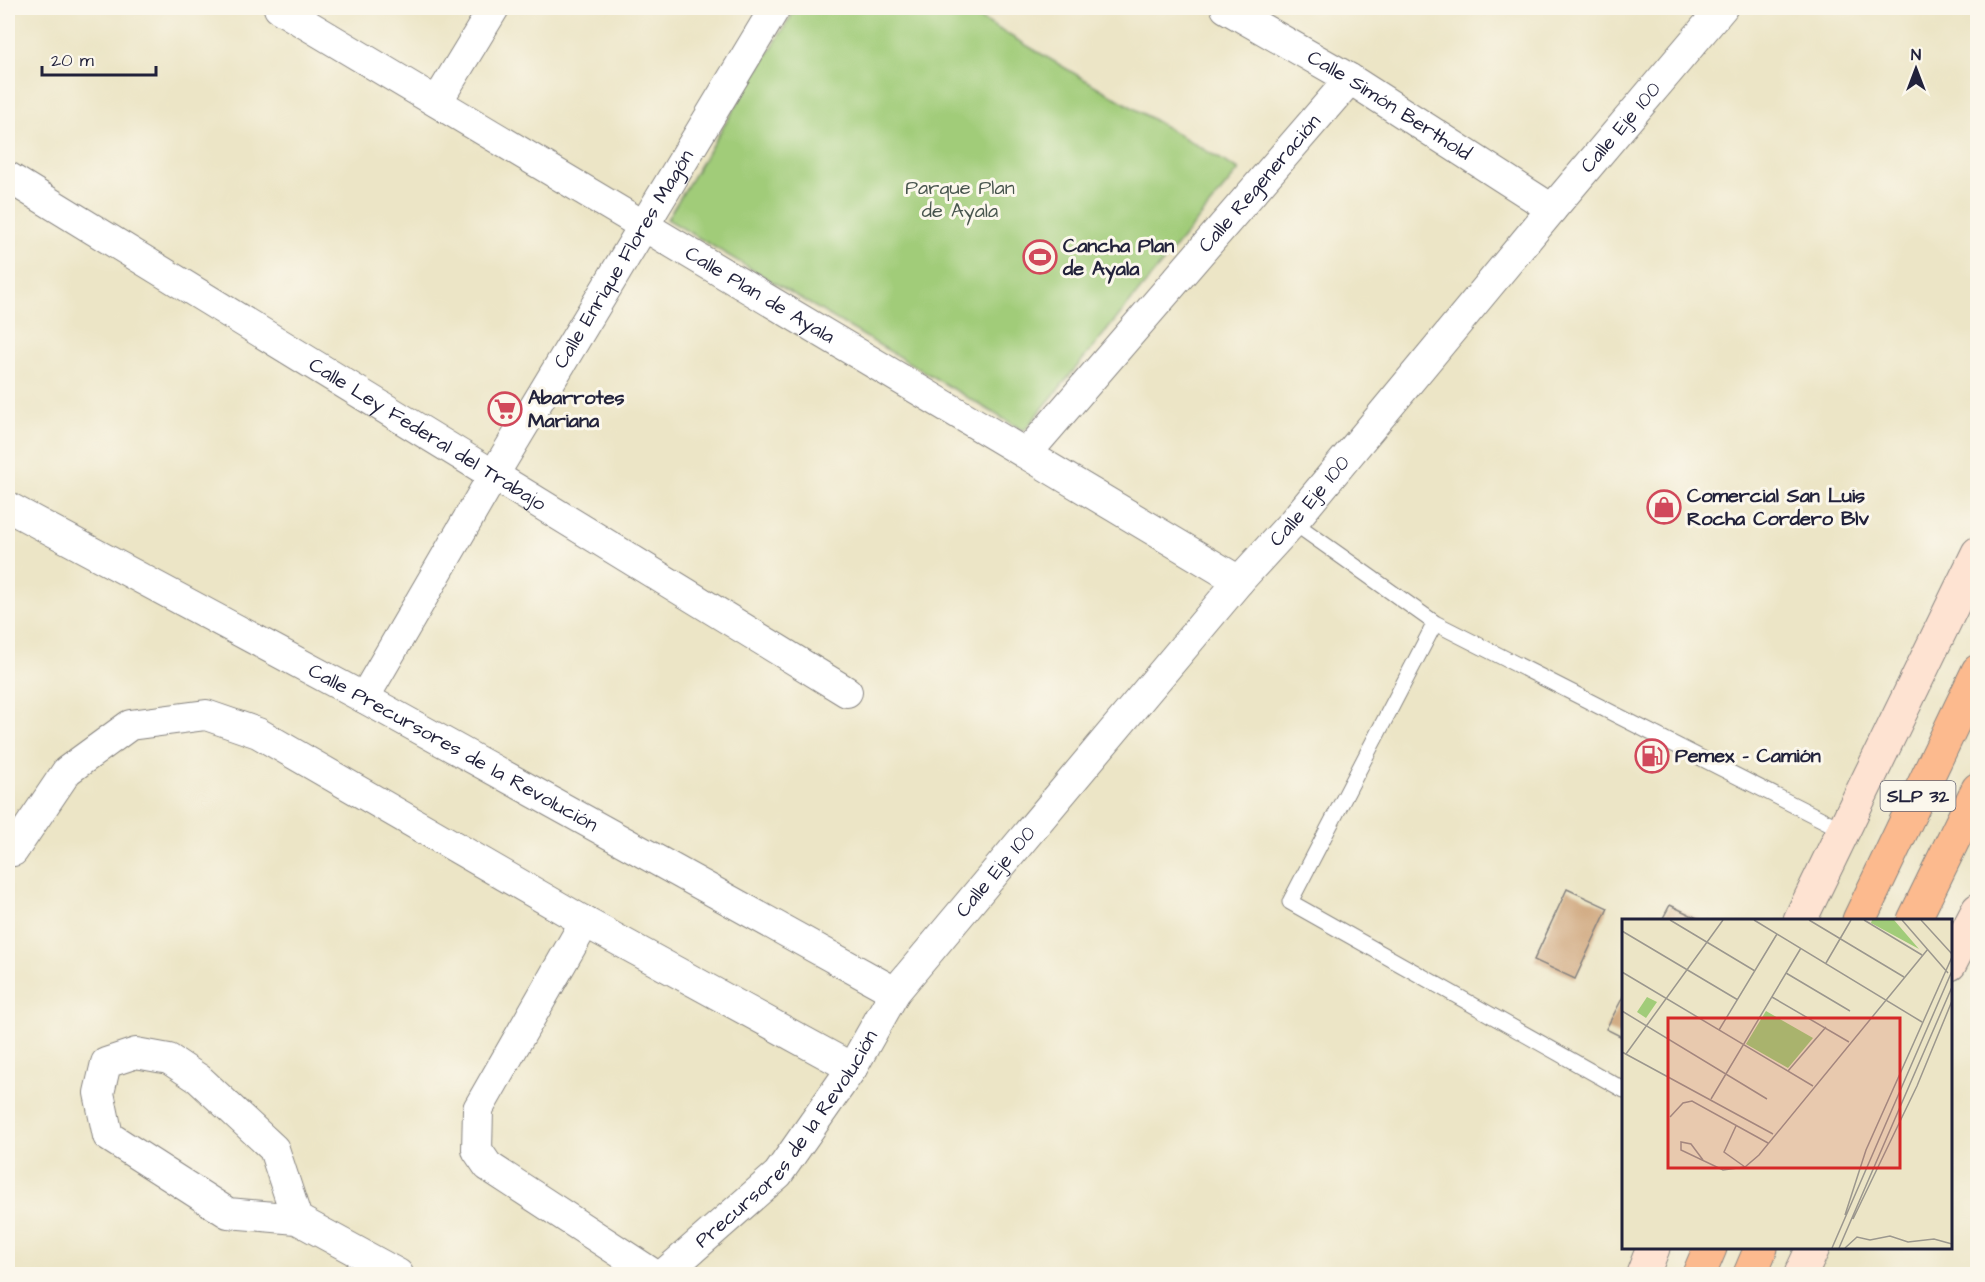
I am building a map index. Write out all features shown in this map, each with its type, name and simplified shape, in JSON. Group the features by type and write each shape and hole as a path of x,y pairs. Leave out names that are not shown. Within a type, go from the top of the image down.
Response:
{"highway":[{"name":"SLP 32","path":"1860,919 1977,671"},
{"name":"SLP 32","path":"1915,919 1977,789"},
{"path":"1699,1275 1710,1249"},
{"path":"1750,1275 1761,1249"}],"main road":[{"name":"SLP 32","path":"1801,919 1977,553"},
{"path":"1952,960 1977,910"},
{"path":"1643,1275 1653,1249"},
{"path":"1801,1275 1813,1249"}],"street":[{"name":"Calle Plan de Ayala","path":"279,8 1239,581"},
{"path":"437,102 494,8"},
{"name":"Calle Enrique Flores Magón","path":"364,698 494,476 775,8"},
{"name":"Calle Simón Berthold","path":"1226,8 1350,79 1552,209"},
{"name":"Calle Eje 100","path":"895,992 1239,581 1293,522 1722,8"},
{"name":"Calle Regeneración","path":"1027,453 1350,79"},
{"name":"Calle Ley Federal del Trabajo","path":"8,177 847,692"},
{"name":"Calle Precursores de la Revolución","path":"8,507 364,698 895,992"},
{"path":"13,850 67,771 130,725 206,715 258,733 585,922 852,1068"},
{"path":"585,922 478,1109 477,1150 488,1166 654,1275"},
{"name":"Precursores de la Revolución","path":"664,1275 778,1174 852,1068 895,992"},
{"path":"297,1219 274,1149 199,1079 169,1059 136,1053 106,1063 99,1093 108,1136 228,1213 297,1219 398,1275"}],"lane":[{"path":"1293,522 1435,623 1844,830"},
{"path":"1435,623 1290,902 1622,1089"}],"green space":[{"name":"Parque Plan de Ayala","path":"796,8 963,8 1239,170 1024,431 667,219"}],"building":[{"path":"1567,889 1608,908 1575,979 1534,960"},
{"path":"1670,905 1699,919 1663,919"},
{"path":"1622,999 1622,1037 1606,1029"}],"place":[{"name":"Cancha Plan de Ayala","path":"1040,257"},
{"name":"Abarrotes Mariana","path":"505,409"},
{"name":"Comercial San Luis Rocha Cordero Blv","path":"1664,507"},
{"name":"Pemex - Camión","path":"1652,756"}]}
